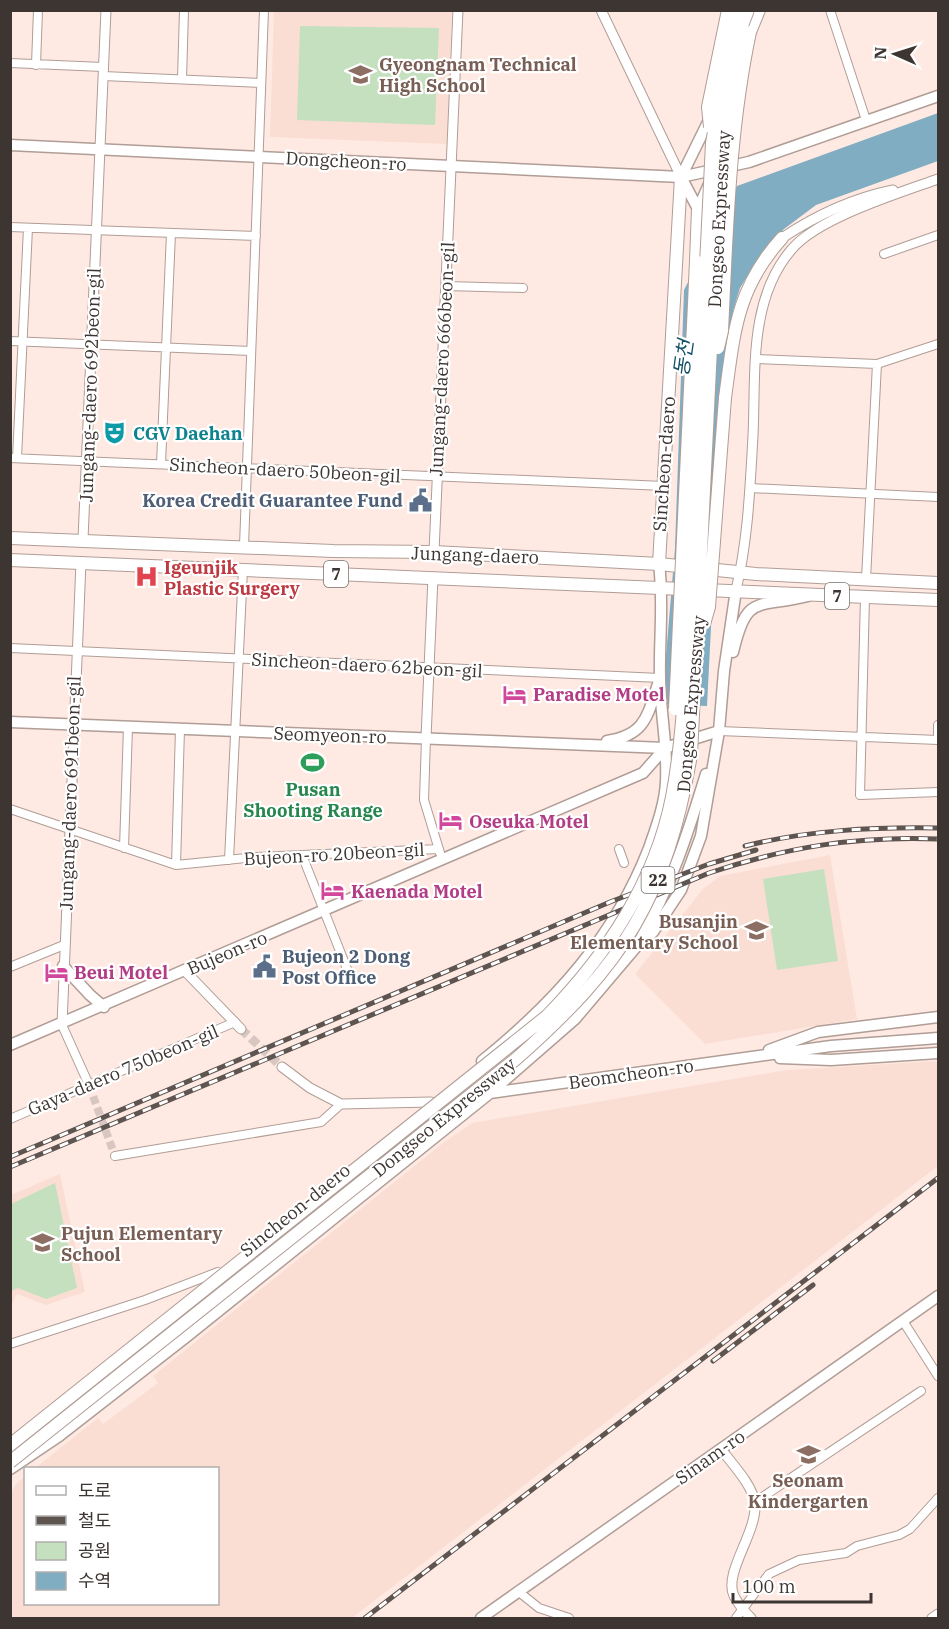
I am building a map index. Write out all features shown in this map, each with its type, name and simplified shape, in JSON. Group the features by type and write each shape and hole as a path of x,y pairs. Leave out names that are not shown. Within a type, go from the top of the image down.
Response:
{"main road":[{"path":"712,143 708,107 728,10"},
{"name":"Sincheon-daero","path":"10,1437 431,1102 554,997 594,950 626,901 655,831 666,784 660,678 662,586 659,564 681,177 712,114 729,26 737,10"},
{"name":"Dongseo Expressway","path":"10,1446 547,1016 594,964 632,907 649,872 671,800 679,753 686,669 712,143 737,10"},
{"name":"Dongseo Expressway","path":"10,1462 516,1059 565,1016 602,975 644,910 672,843 691,755 721,144 741,28 748,10"},
{"path":"671,800 698,209 726,147 745,30 754,10"},
{"path":"711,376 722,331 731,146 736,101 750,32 759,10"},
{"name":"Dongcheon-ro","path":"10,145 681,177 749,162 939,96"},
{"path":"681,177 698,209"},
{"path":"698,645 709,607 725,398 734,333 750,279 762,260 782,238"},
{"name":"Jungang-daero","path":"10,538 83,539 333,551 434,552 659,564 740,573 939,582"},
{"name":"Jungang-daero","path":"10,560 662,586 939,600"},
{"name":"Sincheon-daero","path":"10,1469 59,1436 186,1338 490,1093 574,1019 636,947 663,899 688,835 719,730 724,672 736,590"},
{"path":"724,672 732,658 744,615 752,607 811,595"},
{"name":"Seomyeon-ro","path":"583,744 621,739 639,729 660,678"},
{"name":"Seomyeon-ro","path":"10,722 665,748"},
{"path":"665,748 719,730"},
{"name":"Bujeon-ro","path":"10,1045 62,1025 324,911 441,855 643,773 665,748"},
{"path":"63,966 104,1007"},
{"path":"750,1057 818,1032 939,1017"},
{"name":"Beomcheon-ro","path":"431,1102 831,1046 939,1038"},
{"path":"750,1057 831,1060 939,1053"},
{"name":"Sinam-ro","path":"481,1618 939,1296"}],"street":[{"path":"36,65 38,10"},
{"name":"Jungang-daero 692beon-gil","path":"83,539 106,10"},
{"path":"182,79 184,10"},
{"path":"244,546 264,10"},
{"name":"Jungang-daero 666beon-gil","path":"434,552 458,10"},
{"path":"601,10 681,177"},
{"path":"830,10 866,120"},
{"path":"10,63 182,79 261,83"},
{"path":"736,590 750,488 759,322 765,294 792,248 820,227 939,178"},
{"path":"782,238 806,222 846,205 887,192 922,185"},
{"path":"10,227 255,236"},
{"path":"14,458 24,341 28,228"},
{"path":"160,464 171,233"},
{"path":"884,254 939,235"},
{"path":"446,286 523,288"},
{"path":"10,341 251,351"},
{"path":"757,358 877,364 939,344"},
{"path":"866,579 877,364"},
{"name":"Sincheon-daero 50beon-gil","path":"14,458 664,486"},
{"path":"750,488 939,497"},
{"name":"Jungang-daero 691beon-gil","path":"62,1025 75,651 81,562"},
{"path":"234,731 243,569"},
{"path":"433,578 424,800 441,855"},
{"path":"865,597 860,795 939,792"},
{"name":"Sincheon-daero 62beon-gil","path":"10,648 660,678"},
{"path":"719,730 938,740 939,725"},
{"path":"124,848 128,727"},
{"path":"176,865 180,729"},
{"name":"Bujeon-ro 20beon-gil","path":"230,860 234,731"},
{"name":"Bujeon-ro 20beon-gil","path":"10,809 68,831 176,865 302,855 441,855"},
{"path":"619,849 624,864"},
{"path":"302,855 351,980"},
{"path":"10,967 64,945"},
{"path":"184,971 238,1025"},
{"path":"62,1025 89,1085"},
{"name":"Gaya-daero 750beon-gil","path":"10,1119 238,1025"},
{"path":"282,1067 310,1088 341,1104 431,1102"},
{"path":"115,1156 321,1122 341,1104"},
{"path":"10,1344 145,1300 218,1272"},
{"path":"903,1321 939,1376"},
{"path":"755,1502 921,1391"},
{"path":"721,1449 746,1483 755,1502 754,1519 731,1582 734,1596 751,1618"},
{"path":"736,1618 769,1574 799,1560 846,1553 857,1545 899,1535 910,1529 939,1498"},
{"path":"519,1592 539,1608 569,1618"},
{"path":"932,1618 939,1614"}],"shaded area":[{"name":"Gyeongnam Technical High School","path":"274,11 452,11 447,144 270,137"},
{"name":"Busanjin Elementary School","path":"830,855 857,1019 705,1044 635,974 703,889 720,876"},
{"path":"938,1061 938,1166 352,1618 11,1618 11,1494 15,1485 24,1477 24,1605 219,1605 219,1467 36,1467 98,1418 103,1424 158,1383 153,1376 443,1143 472,1123 787,1070"},
{"name":"Pujun Elementary School","path":"60,1174 85,1292 46,1305 17,1294 11,1306 11,1195"}],"green space":[{"path":"300,26 439,28 435,125 297,120"},
{"path":"824,869 838,961 777,970 763,879"},
{"name":"Pujun Elementary School","path":"55,1183 77,1288 46,1299 18,1288 11,1291 11,1204"}],"water":[{"name":"동천","path":"938,113 938,161 816,205 784,229 762,252 740,288 733,311 723,392 707,706 662,704 675,548 684,290 737,186"}],"tunnel":[{"path":"241,1029 282,1067"},
{"path":"89,1085 115,1156"}],"railway":[{"path":"745,846 817,833 889,828 938,828"},
{"path":"10,1167 709,873 766,856 822,845 878,839 938,839"},
{"path":"10,1157 610,902 709,864 756,850"},
{"path":"365,1618 938,1178"},
{"path":"713,1361 813,1285"}],"place":[{"name":"Gyeongnam Technical High School","path":"361,74"},
{"name":"CGV Daehan","path":"115,433"},
{"name":"Korea Credit Guarantee Fund","path":"421,500"},
{"name":"Igeunjik Plastic Surgery","path":"146,577"},
{"name":"Paradise Motel","path":"515,694"},
{"name":"Pusan Shooting Range","path":"313,763"},
{"name":"Oseuka Motel","path":"451,821"},
{"name":"Kaenada Motel","path":"333,891"},
{"name":"Busanjin Elementary School","path":"756,931"},
{"name":"Bujeon 2 Dong Post Office","path":"264,966"},
{"name":"Beui Motel","path":"56,972"},
{"name":"Pujun Elementary School","path":"43,1243"},
{"name":"Seonam Kindergarten","path":"808,1454"}]}
